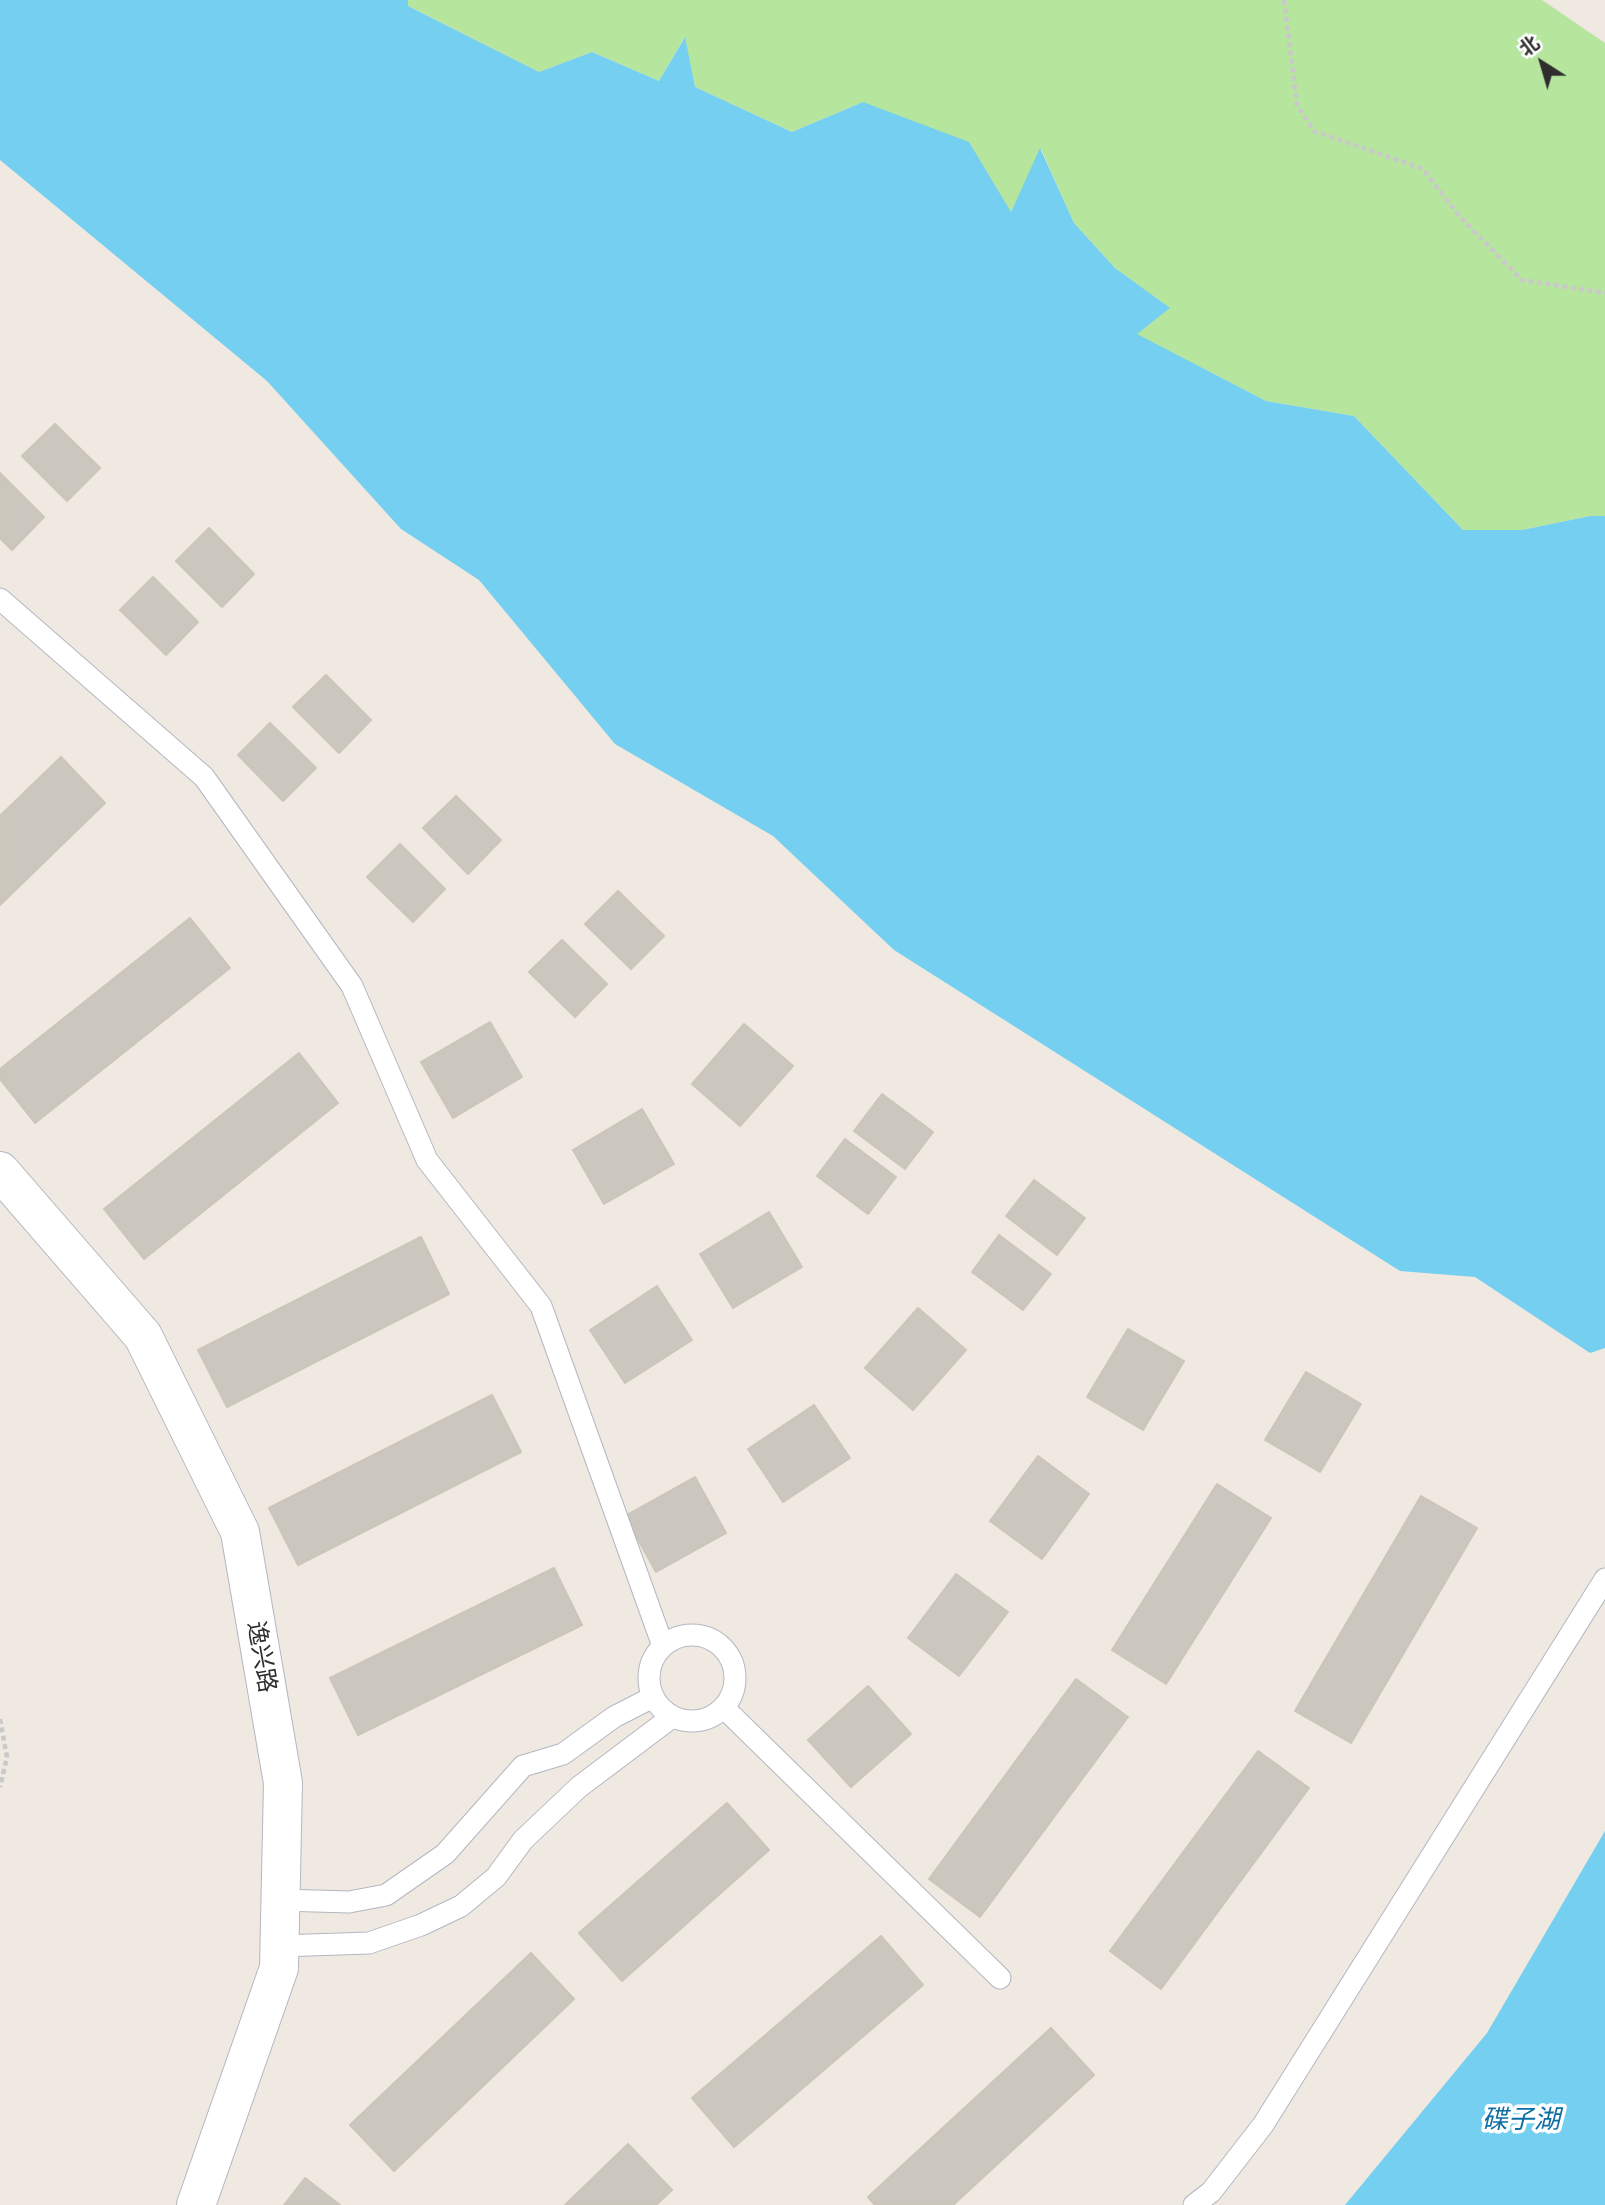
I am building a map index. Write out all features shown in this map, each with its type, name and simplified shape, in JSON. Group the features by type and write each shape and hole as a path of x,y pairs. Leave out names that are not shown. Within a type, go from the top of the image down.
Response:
{"street":[{"name":"逸兴路","path":"0,1171 143,1336 240,1532 283,1783 279,1968 196,2205"}],"lane":[{"path":"0,599 204,777 352,986 427,1160 541,1306 663,1646"},
{"path":"1194,2205 1211,2192 1264,2125 1605,1579"},
{"path":"689,1634 705,1636 718,1642 735,1666 736,1681 732,1696 724,1708 712,1717 685,1721 672,1717 661,1708 653,1697 649,1684 654,1657 663,1646 675,1638 689,1634"},
{"path":"281,1900 349,1902 386,1895 445,1854 523,1766 563,1754 614,1717 653,1697"},
{"path":"724,1708 1000,1979"},
{"path":"280,1945 369,1943 421,1925 461,1906 496,1877 523,1840 579,1787 672,1717"}],"path":[{"path":"1284,0 1297,105 1314,131 1423,169 1459,216 1522,280 1605,293"},
{"path":"0,1719 7,1757 0,1787"}],"green space":[{"path":"408,0 1542,0 1605,43 1605,516 1590,516 1522,530 1463,530 1354,416 1266,401 1136,334 1169,308 1115,268 1074,223 1041,149 1011,212 863,102 792,132 695,87 684,38 659,81 592,52 539,72 408,6"}],"water":[{"path":"0,0 408,0 408,6 539,72 592,52 659,81 685,37 695,87 792,132 863,102 969,142 1011,212 1040,148 1074,223 1115,268 1170,308 1137,334 1266,401 1354,416 1463,530 1522,530 1590,516 1605,516 1605,1348 1590,1353 1475,1277 1400,1271 894,950 773,836 615,744 479,580 401,529 267,381 0,160"},
{"name":"碟子湖","path":"1605,1831 1605,2205 1345,2205 1487,2033"}],"building":[{"path":"55,424 100,468 67,501 22,456"},
{"path":"0,473 44,517 12,550 0,538"},
{"path":"209,528 254,574 222,607 176,561"},
{"path":"153,577 198,622 166,655 120,610"},
{"path":"326,675 371,720 339,753 293,707"},
{"path":"270,723 316,768 283,801 238,755"},
{"path":"61,757 105,803 0,905 0,816"},
{"path":"456,796 501,840 468,874 423,828"},
{"path":"400,844 445,889 413,922 367,877"},
{"path":"618,891 664,936 631,969 585,924"},
{"path":"190,918 230,968 35,1123 0,1079 0,1069"},
{"path":"562,940 607,984 575,1017 529,972"},
{"path":"490,1022 522,1077 453,1118 421,1062"},
{"path":"744,1024 793,1066 740,1126 692,1084"},
{"path":"299,1053 338,1103 144,1259 104,1209"},
{"path":"882,1094 933,1132 905,1169 854,1131"},
{"path":"642,1109 674,1164 604,1204 573,1150"},
{"path":"845,1139 896,1177 868,1214 817,1176"},
{"path":"1034,1180 1085,1218 1057,1255 1006,1216"},
{"path":"769,1212 802,1267 733,1308 700,1254"},
{"path":"999,1235 1051,1274 1023,1310 972,1272"},
{"path":"421,1237 449,1294 227,1407 198,1350"},
{"path":"657,1286 692,1340 625,1383 590,1330"},
{"path":"918,1308 966,1350 913,1410 865,1368"},
{"path":"1128,1329 1184,1361 1143,1430 1087,1397"},
{"path":"1306,1372 1361,1404 1320,1472 1265,1440"},
{"path":"492,1395 521,1452 298,1565 269,1508"},
{"path":"814,1405 850,1458 783,1502 748,1449"},
{"path":"1038,1456 1089,1494 1042,1559 990,1521"},
{"path":"695,1477 726,1533 656,1572 625,1516"},
{"path":"1217,1484 1271,1518 1166,1684 1112,1650"},
{"path":"1421,1496 1477,1528 1351,1743 1295,1711"},
{"path":"554,1568 582,1625 358,1735 330,1678"},
{"path":"956,1574 1008,1612 959,1676 908,1638"},
{"path":"1076,1679 1128,1717 980,1917 929,1879"},
{"path":"868,1686 911,1734 851,1787 808,1740"},
{"path":"1258,1751 1309,1788 1161,1989 1110,1951"},
{"path":"727,1803 769,1850 622,1981 579,1933"},
{"path":"881,1936 923,1985 734,2147 692,2098"},
{"path":"531,1953 574,1999 394,2171 350,2125"},
{"path":"1051,2028 1094,2075 953,2205 875,2205 868,2197"},
{"path":"628,2144 672,2190 656,2205 565,2205"},
{"path":"305,2178 340,2205 284,2205"}]}
